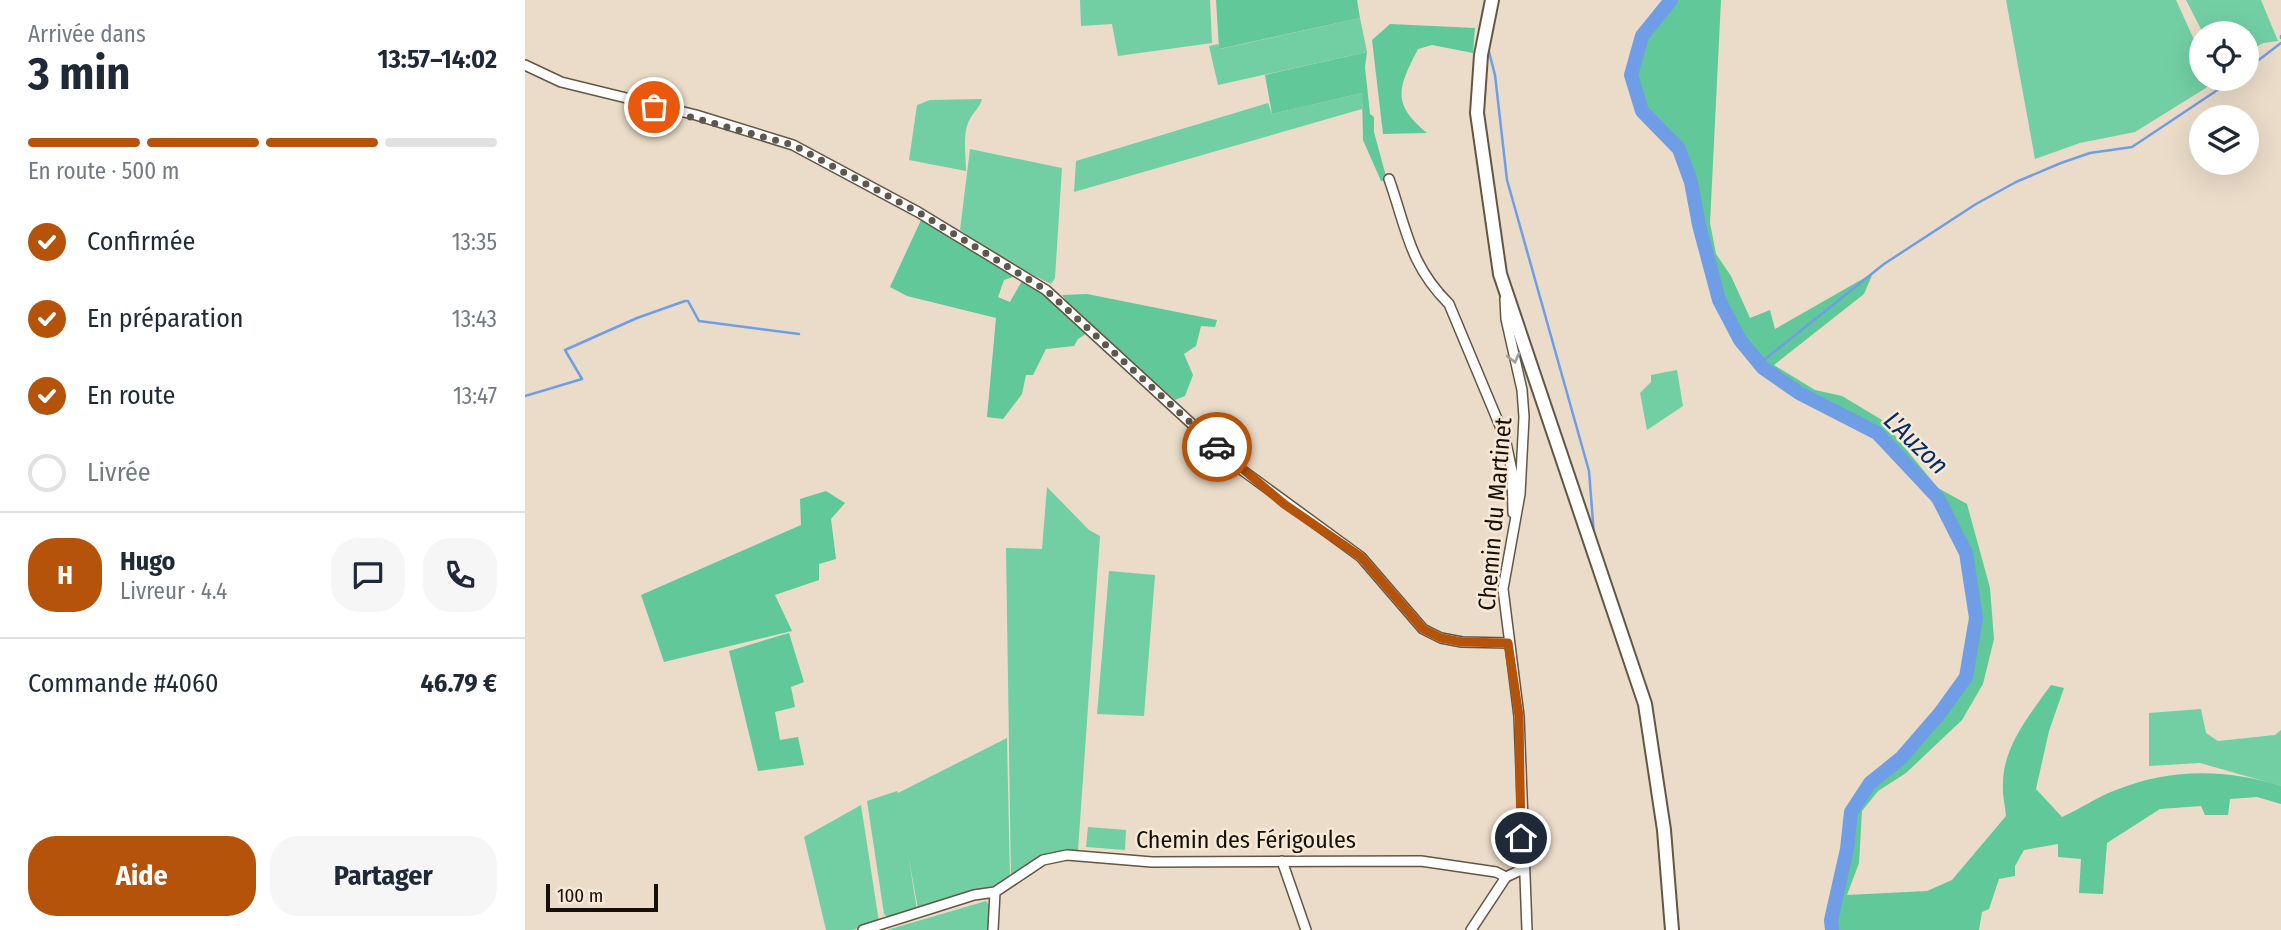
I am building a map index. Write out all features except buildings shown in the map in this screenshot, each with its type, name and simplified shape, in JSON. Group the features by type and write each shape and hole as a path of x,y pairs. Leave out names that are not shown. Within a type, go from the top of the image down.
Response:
{"main road":[{"path":"1492,0 1479,74 1478,113 1496,253 1505,290 1645,704 1664,830 1672,930"}],"street":[{"path":"525,65 561,82 696,116 793,145 918,212 1046,290 1242,470 1361,557 1423,629 1441,638 1462,642 1508,643"},
{"path":"1389,179 1414,258 1434,289 1449,304 1505,438 1512,471 1512,527"},
{"name":"Chemin du Martinet","path":"1505,290 1506,319 1522,390 1525,443 1520,494 1503,589 1519,716 1527,930"},
{"name":"Chemin des Férigoules","path":"863,930 974,895 995,892 1043,860 1056,856 1083,855 1152,862 1421,861 1496,872 1506,877"},
{"path":"1282,861 1306,930"},
{"path":"1471,930 1506,877 1523,869"},
{"path":"993,930 995,892"}],"green space":[{"path":"1080,0 1210,0 1212,43 1118,56 1112,24 1081,26"},
{"path":"1216,0 1357,0 1360,18 1219,49"},
{"path":"1674,0 1721,0 1710,223 1716,254 1731,276 1750,318 1770,310 1775,329 1873,273 1864,294 1774,365 1815,390 1842,396 1882,420 1938,488 1967,504 1990,588 1994,639 1983,684 1962,720 1906,773 1878,791 1862,811 1859,863 1847,895 1927,891 1952,880 2006,816 2003,787 2008,756 2019,731 2051,685 2064,688 2049,731 2036,789 2062,817 2102,796 2137,783 2199,773 2239,776 2281,786 2281,804 2257,797 2230,799 2228,815 2205,815 2201,806 2160,809 2107,843 2103,894 2079,893 2081,859 2058,857 2058,844 2024,850 2015,866 2015,876 1999,879 1989,909 1982,912 1979,930 1835,930 1834,919 1855,813 1873,785 1905,759 1969,677 1980,617 1969,552 1939,495 1878,431 1800,390 1765,366 1743,337 1722,298 1701,223 1694,182 1682,149 1646,110 1636,75 1645,37"},
{"path":"2006,0 2176,0 2189,29 2189,91 2201,91 2135,132 2080,143 2035,159"},
{"path":"2186,0 2261,0 2278,41 2259,45 2259,21 2197,21"},
{"path":"1360,18 1367,52 1218,85 1209,46 1218,44 1220,49"},
{"path":"1390,24 1475,28 1473,53 1432,45 1418,49 1411,63 1401,94 1403,104 1415,122 1427,133 1383,134 1372,40"},
{"path":"1367,52 1365,67 1370,114 1374,117 1374,132 1387,180 1381,181 1363,140 1362,93 1272,114 1265,75"},
{"path":"1362,93 1362,109 1074,192 1076,161 1268,103 1272,114"},
{"path":"982,99 966,130 966,171 909,160 917,105 930,100"},
{"path":"970,149 1062,168 1055,278 1051,284 1001,259 960,230"},
{"path":"922,218 1016,276 1004,280 998,297 1010,302 1023,279 1089,332 1078,339 1074,346 1046,349 1033,375 1026,375 1022,394 1003,419 987,417 996,318 907,296 890,287"},
{"path":"1087,294 1217,320 1215,327 1201,326 1196,346 1184,354 1193,375 1185,396 1175,400 1073,310 1062,295"},
{"path":"1677,370 1683,406 1647,430 1640,393 1651,382 1651,375"},
{"path":"1047,487 1089,530 1100,536 1078,850 1042,859 1011,880 1006,548 1042,549"},
{"path":"826,491 845,503 831,519 836,559 819,564 819,580 775,595 792,631 664,662 641,595 801,525 800,499"},
{"path":"1109,571 1155,575 1144,716 1097,714"},
{"path":"789,633 804,682 791,687 795,707 775,712 780,740 798,737 804,765 758,771 729,651"},
{"path":"2201,709 2206,733 2218,741 2275,735 2281,730 2281,786 2200,763 2149,766 2149,713"},
{"path":"1007,738 1010,881 918,909 908,854 917,910 889,918 884,914 867,801 897,791 898,793"},
{"path":"861,805 879,922 852,930 826,930 804,837"},
{"path":"1088,827 1126,830 1125,850 1086,847"},
{"path":"986,901 990,906 990,930 887,930"}],"waterway":[{"name":"L'Auzon","path":"1671,0 1642,36 1631,75 1642,111 1679,149 1691,182 1699,225 1719,300 1740,340 1763,368 1799,393 1877,433 1938,498 1966,553 1976,618 1966,677 1940,713 1901,758 1870,783 1851,812 1847,849 1831,920 1832,930"},
{"path":"2259,60 2281,43"},
{"path":"1488,48 1495,75 1507,180 1589,471 1594,535"},
{"path":"1759,364 1884,264 1976,204 2016,182 2061,163 2090,153 2132,147 2216,91"},
{"path":"525,396 582,379 565,350 637,318 685,301 688,301 699,321 799,334"}],"way so far":[{"path":"654,107 696,116 793,145 813,153 918,212 1046,290 1217,447"}],"route":[{"path":"1217,447 1284,504 1361,557 1385,581 1423,629 1441,638 1462,642 1508,643 1519,716 1521,838"}]}
